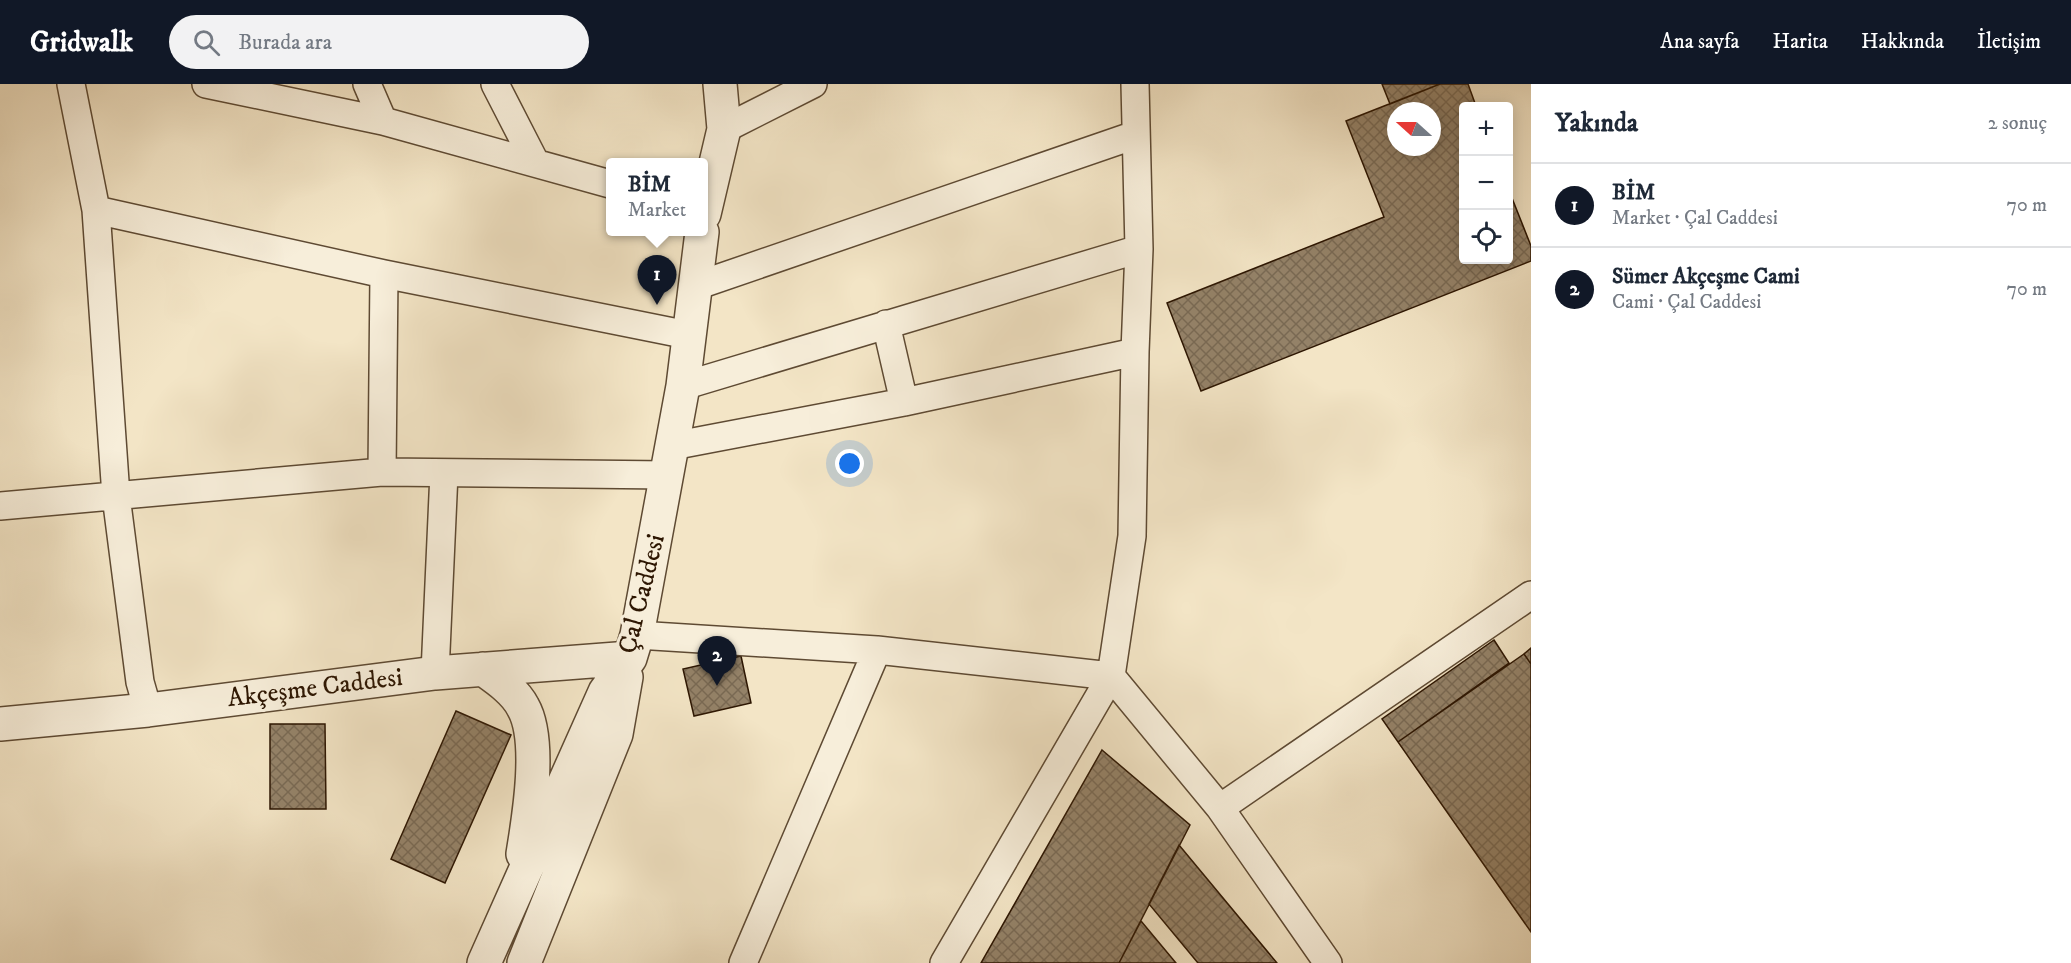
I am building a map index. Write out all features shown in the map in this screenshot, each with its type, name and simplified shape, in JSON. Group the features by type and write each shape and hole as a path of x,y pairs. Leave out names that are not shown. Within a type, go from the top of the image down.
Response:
{"street":[{"path":"206,84 382,121 606,183"},
{"path":"367,84 382,121"},
{"path":"495,84 536,162"},
{"path":"708,195 724,129 720,84"},
{"path":"724,129 813,84"},
{"path":"944,963 1111,676 1132,536 1139,249 1135,84"},
{"path":"79,86 96,210 116,496 140,682 148,710"},
{"path":"696,286 1135,135"},
{"path":"96,210 384,274 688,335"},
{"name":"Çal Caddesi","path":"484,963 605,692 634,646 683,386 701,236"},
{"path":"683,386 1139,249"},
{"path":"382,472 384,274"},
{"path":"886,324 904,402"},
{"path":"0,506 382,472 444,473 670,461 904,402 1135,352"},
{"path":"435,673 444,473"},
{"path":"1220,808 1531,595"},
{"path":"524,963 616,734 634,646 877,650 1111,676 1220,808 1328,963"},
{"name":"Akçeşme Caddesi","path":"0,724 148,710 435,673 483,669 634,646"},
{"path":"743,963 877,650"},
{"path":"483,669 505,686 523,706 531,729 532,780 517,890"}],"building":[{"path":"1382,84 1440,84 1395,102 1389,102"},
{"path":"1440,84 1468,84 1475,102 1459,102 1459,264 1513,264 1513,201 1531,246 1531,261 1201,391 1167,303 1384,217 1346,121 1387,105 1387,156 1441,156 1441,102 1394,102"},
{"path":"1494,640 1509,663 1398,742 1382,719"},
{"path":"1531,648 1531,664 1524,654"},
{"path":"1524,654 1531,664 1531,932 1398,742"},
{"path":"741,656 751,703 694,716 683,669"},
{"path":"456,711 511,735 445,883 391,859"},
{"path":"270,724 325,724 326,809 270,809"},
{"path":"1102,750 1190,825 1119,963 981,963"},
{"path":"1179,845 1277,963 1198,963 1149,904"},
{"path":"1141,921 1176,963 1119,963"}],"place":[{"name":"BİM","path":"657,305"},
{"name":"Sümer Akçeşme Cami","path":"717,686"}]}
